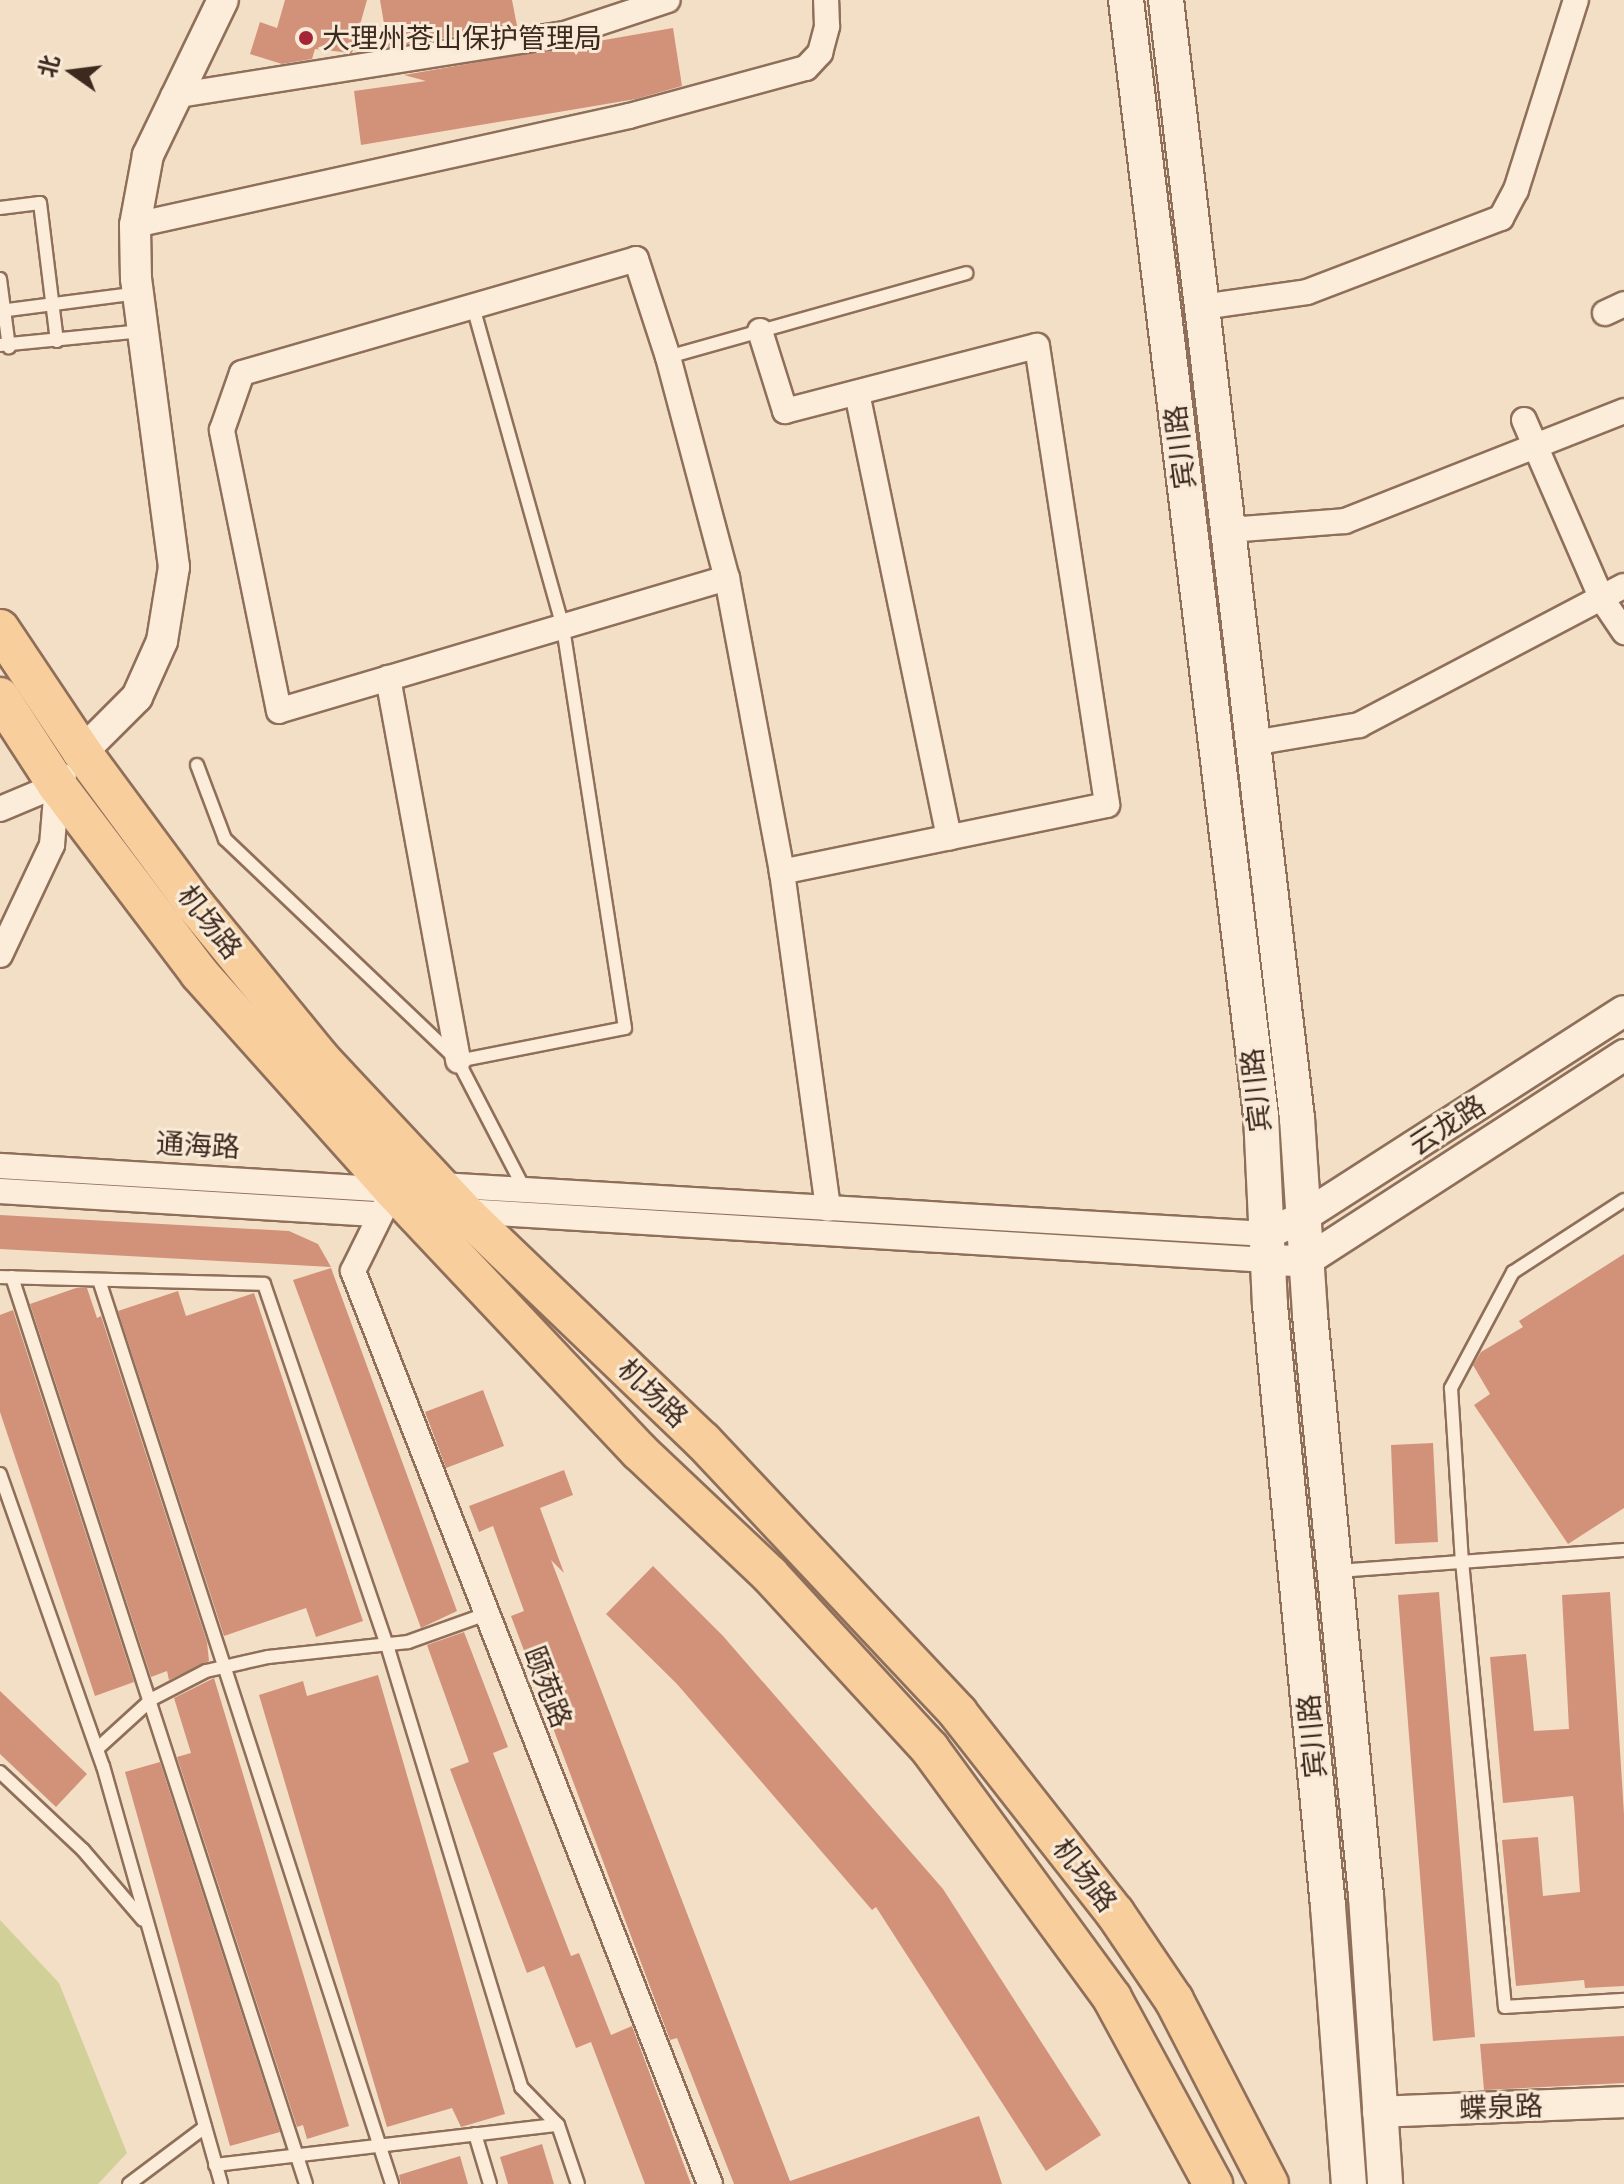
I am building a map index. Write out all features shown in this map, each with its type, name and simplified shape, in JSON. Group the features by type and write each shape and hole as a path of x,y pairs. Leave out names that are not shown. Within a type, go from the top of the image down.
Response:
{"main road":[{"name":"宾川路","path":"1126,0 1261,1115 1267,1247 1349,2184"},
{"name":"宾川路","path":"1166,0 1297,1118 1306,1261 1366,1896 1385,2184"},
{"name":"机场路","path":"0,629 82,752 195,905 321,1059 452,1198 703,1441 958,1713 1115,1913 1174,2000 1269,2184"},
{"name":"机场路","path":"0,697 57,785 199,973 386,1202 770,1575 930,1749 1112,1998 1213,2184"}],"street":[{"path":"0,809 57,785 82,752 137,697 162,641 174,567 167,483 142,331 135,225 148,155 173,96 223,0"},
{"path":"173,96 565,34 668,0"},
{"path":"135,225 629,116 806,68 820,53 826,0"},
{"path":"1202,307 1307,292 1501,218 1516,190 1576,0"},
{"path":"727,578 279,711 222,430 242,373 636,259 668,357 727,578 782,872 828,1209"},
{"path":"760,331 785,411 1037,346 1107,805 782,872"},
{"path":"857,393 949,838"},
{"path":"1228,530 1345,521 1624,411"},
{"path":"1524,420 1602,599 1624,632"},
{"path":"1253,743 1359,725 1624,586"},
{"path":"388,678 458,1061"},
{"path":"0,955 52,845 57,785"},
{"name":"云龙路","path":"1267,1247 1303,1217 1624,1011"},
{"name":"云龙路","path":"1306,1261 1624,1055"},
{"name":"通海路","path":"0,1166 386,1202"},
{"path":"452,1198 525,1190 828,1209 1267,1247 1306,1261"},
{"name":"通海路","path":"0,1191 386,1202"},
{"path":"452,1198 1267,1247"},
{"name":"颐苑路","path":"386,1202 353,1271 710,2184"},
{"name":"蝶泉路","path":"1378,2112 1624,2102"}],"lane":[{"path":"0,208 40,203 57,341"},
{"path":"668,357 966,273"},
{"path":"0,279 4,346 142,331"},
{"path":"2,310 138,293"},
{"path":"458,1061 625,1028 563,627 473,306"},
{"path":"197,765 225,839 458,1061 525,1190"},
{"path":"1624,1200 1513,1272 1451,1388 1462,1561 1505,2007 1624,2000"},
{"path":"306,2184 6,1277 264,1284 387,1645 521,2087 558,2125 578,2184"},
{"path":"99,1280 226,1664 392,2184"},
{"path":"0,1474 97,1749 221,2184"},
{"path":"1334,1571 1624,1550"},
{"path":"97,1749 149,1702 193,1676 226,1664 424,1638 486,1614"},
{"path":"0,1772 83,1850 145,1922"},
{"path":"215,2165 558,2125"},
{"path":"129,2184 205,2127"},
{"path":"475,2134 490,2184"}],"shaded area":[{"path":"0,1920 59,1983 127,2153 98,2184 0,2184"}],"building":[{"name":"大理州苍山保护管理局","path":"285,0 367,0 352,53 315,49 312,59 282,64 250,54 260,22 277,28"},
{"path":"380,0 512,0 517,26 388,47"},
{"path":"673,28 682,86 636,99 361,145 354,91 426,81 404,75"},
{"path":"0,1215 289,1231 318,1244 331,1267 0,1249"},
{"path":"1624,1254 1624,1508 1568,1544 1474,1405 1490,1394 1473,1365 1481,1352 1523,1327 1519,1321"},
{"path":"331,1268 457,1611 421,1628 293,1280"},
{"path":"76,1288 87,1288 97,1318 101,1316 207,1642 209,1661 169,1680 167,1671 151,1677 30,1304"},
{"path":"178,1291 186,1316 254,1293 363,1621 316,1637 306,1608 224,1636 118,1311"},
{"path":"13,1310 134,1682 95,1696 0,1412 0,1315"},
{"path":"483,1390 504,1446 446,1468 425,1412"},
{"path":"1433,1443 1438,1542 1395,1544 1391,1445"},
{"path":"564,1470 573,1495 540,1508 564,1573 551,1560 790,2181 979,2116 1002,2184 734,2184 677,2038 670,2040 511,1616 524,1611 493,1526 479,1532 469,1506"},
{"path":"653,1566 723,1636 943,1889 1101,2135 1046,2171 876,1907 872,1910 677,1684 606,1614"},
{"path":"1439,1592 1475,2037 1433,2041 1398,1595"},
{"path":"1610,1592 1624,1814 1624,1986 1585,1988 1584,1980 1516,1986 1502,1840 1538,1837 1543,1896 1580,1892 1574,1803 1573,1796 1503,1803 1490,1657 1526,1654 1534,1731 1569,1729 1562,1595"},
{"path":"464,1632 508,1747 493,1753 571,1956 579,1953 611,2035 632,2026 691,2184 645,2184 591,2042 576,2048 544,1966 527,1973 450,1769 469,1762 427,1645"},
{"path":"378,1675 505,2114 461,2127 452,2108 387,2127 259,1695 303,1681 307,1696"},
{"path":"214,1678 349,2126 307,2139 303,2125 297,2127 177,1757 191,1753 174,1698"},
{"path":"0,1691 87,1774 56,1807 0,1754"},
{"path":"160,1762 280,2132 230,2146 125,1772"},
{"path":"1624,2036 1624,2083 1484,2090 1480,2044"},
{"path":"542,2144 554,2184 508,2184 500,2157"},
{"path":"460,2156 468,2184 401,2184 399,2175"}],"place":[{"name":"大理州苍山保护管理局","path":"306,38"}]}
